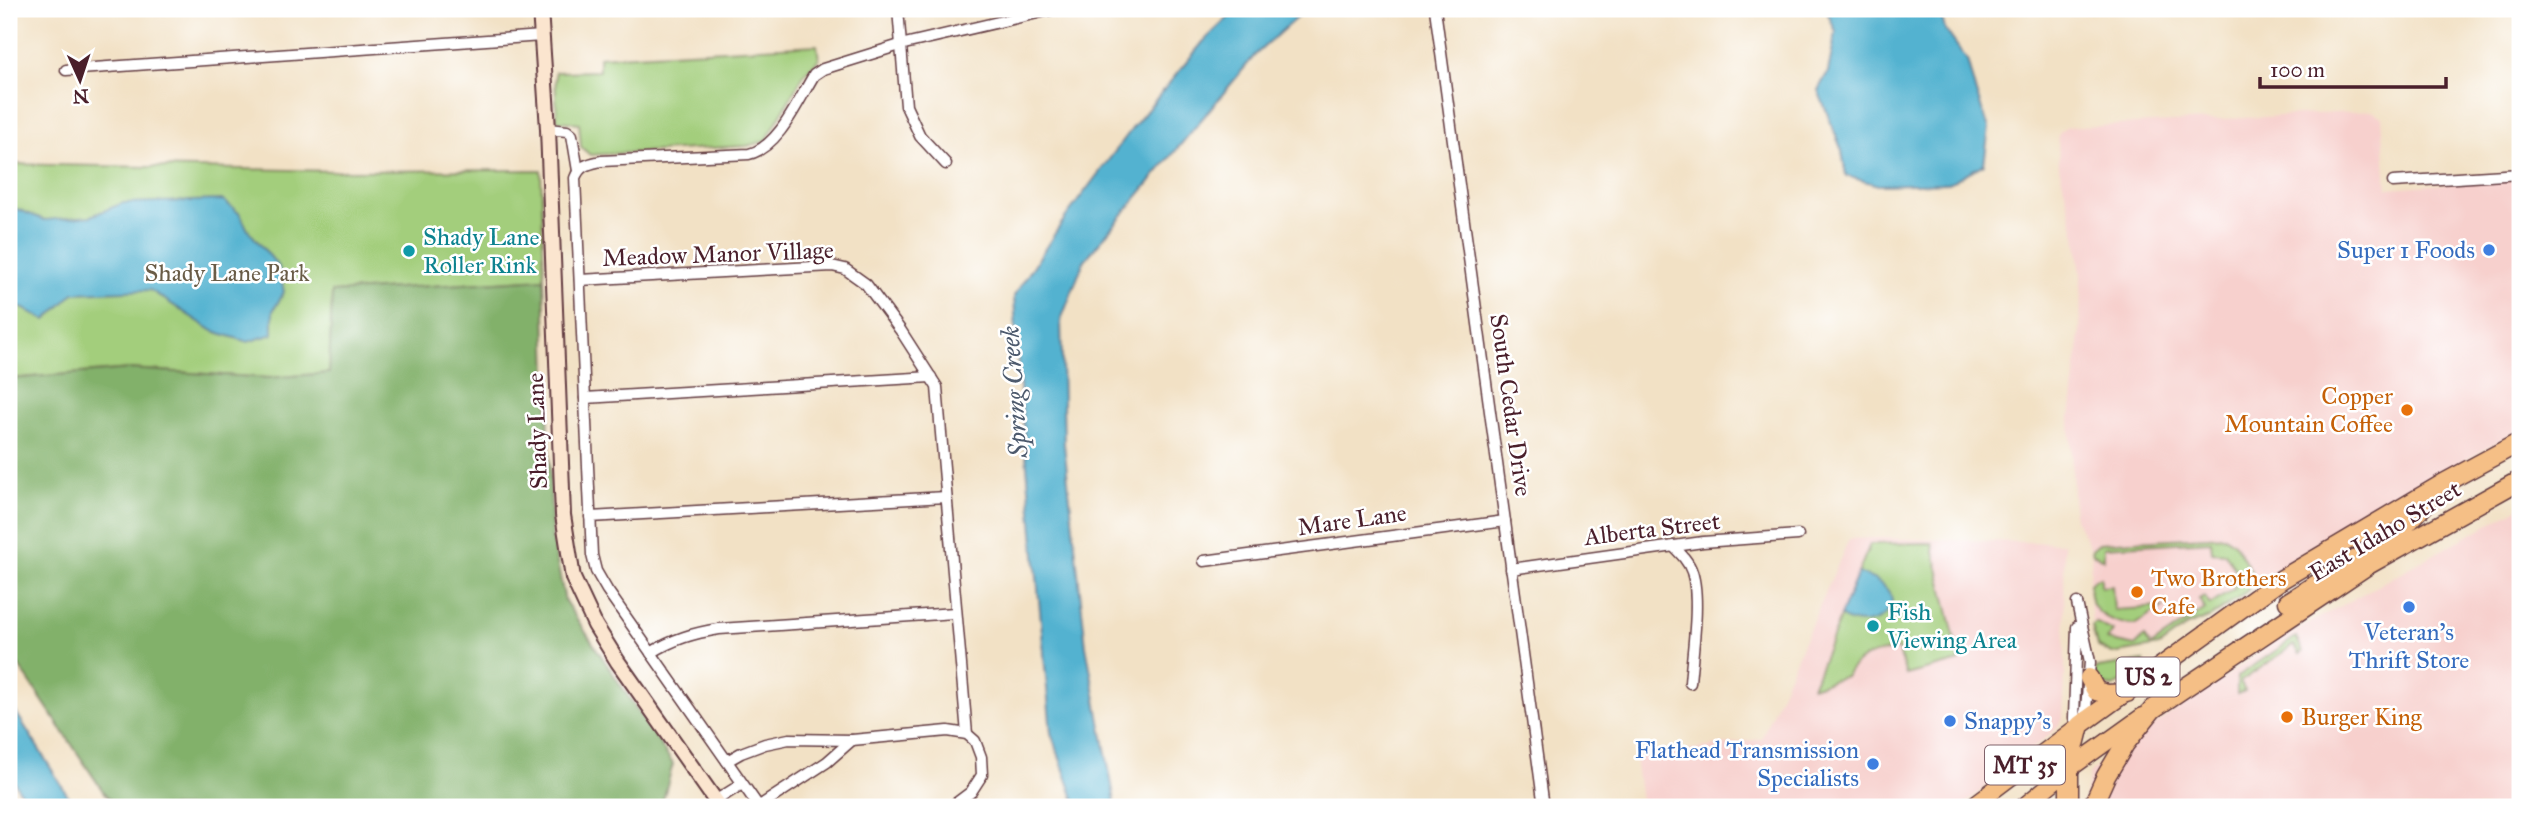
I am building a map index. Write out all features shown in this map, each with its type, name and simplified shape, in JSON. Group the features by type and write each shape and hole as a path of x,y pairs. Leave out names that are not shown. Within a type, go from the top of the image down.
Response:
{"highway":[{"name":"East Idaho Street","path":"2080,725 2282,579 2444,483 2520,442"},
{"name":"East Idaho Street","path":"2158,705 2368,565 2520,480"},
{"path":"2288,602 2399,532 2444,483"},
{"path":"2089,678 2096,691 2108,694 2127,693"},
{"name":"US 2","path":"2092,807 2125,744 2158,705"},
{"path":"2069,807 2069,769 2080,725"}],"main road":[{"name":"Shady Lane","path":"540,9 548,129 563,515 573,579 595,625 618,662 718,804"},
{"name":"East Idaho Street","path":"2069,769 2158,705"},
{"name":"MT 35","path":"1971,807 2080,725"},
{"name":"MT 35","path":"2022,807 2069,769"}],"street":[{"path":"898,9 906,106 920,136 946,164"},
{"path":"578,171 585,164 601,161 749,154 758,151 771,142 814,75 823,69 900,45 1055,9"},
{"name":"South Cedar Drive","path":"1435,9 1544,807"},
{"path":"66,70 542,36"},
{"name":"Meadow Manor Village","path":"548,129 567,131 572,135 578,171 575,178 590,517 592,555 596,571 758,807 827,762 852,740"},
{"path":"2393,182 2520,174"},
{"name":"Meadow Manor Village","path":"580,280 832,266 845,269 866,284 901,331 937,387 967,734 975,741 981,757 982,775 971,792 951,807"},
{"path":"585,398 931,377"},
{"path":"590,517 946,498"},
{"name":"Mare Lane","path":"1204,561 1505,521"},
{"name":"Alberta Street","path":"1511,569 1673,546 1798,534"},
{"path":"1673,546 1684,556 1692,572 1695,592 1690,683"},
{"path":"2077,603 2090,662 2085,709 2080,725 2074,718 2078,650 2077,603"},
{"path":"651,653 668,642 719,629 955,612"},
{"path":"727,761 765,744 789,739 852,740 948,731 967,734"},
{"path":"718,804 742,783"}],"shaded area":[{"path":"2372,111 2382,117 2387,188 2520,179 2520,429 2395,500 2346,523 2211,617 2187,626 2159,646 2116,654 2106,652 2097,646 2093,633 2089,590 2092,551 2074,517 2070,418 2080,334 2081,275 2076,236 2059,167 2058,135 2065,128"},
{"path":"2520,507 2520,807 2083,807 2090,772 2145,731 2277,641"},
{"path":"1849,539 2064,543 2063,719 2055,730 1961,807 1642,807 1635,758 1761,739"}],"green space":[{"path":"817,45 819,59 804,74 766,141 747,146 590,155 581,147 579,123 557,121 555,72 599,71 599,57"},
{"name":"Shady Lane Park","path":"9,164 335,171 541,170 544,279 333,292 330,373 268,378 130,369 9,379"},
{"path":"544,279 552,538 565,601 673,764 661,807 118,807 105,794 9,651 9,379 130,369 268,378 329,373 332,292"},
{"path":"2225,536 2235,544 2251,571 2252,583 2247,591 2211,617 2187,626 2159,646 2112,654 2097,646 2092,626 2095,622 2113,631 2107,640 2135,646 2144,637 2151,646 2205,609 2199,599 2204,596 2210,605 2235,588 2230,578 2240,577 2225,553 2212,552 2211,541 2104,547 2104,559 2093,554 2092,549 2099,543"},
{"path":"1932,543 1960,661 1906,675 1898,649 1868,656 1856,663 1846,676 1812,687 1870,544"},
{"path":"2101,577 2101,587 2112,586 2114,610 2164,607 2134,625 2108,619 2096,609 2090,594 2090,584"},
{"path":"2296,637 2303,652 2300,654 2294,645 2240,682 2245,691 2237,694 2237,677"},
{"path":"2144,661 2145,665 2114,687 2102,685 2094,672 2098,668"}],"water":[{"path":"1237,9 1306,9 1255,55 1084,261 1061,320 1064,444 1086,646 1116,807 1077,807 1051,733 1014,296 1065,218 1134,126 1203,42"},
{"path":"1826,9 1939,9 1945,29 1967,60 1989,128 1984,164 1949,183 1878,185 1846,176 1842,151 1818,90 1828,72 1836,32"},
{"path":"223,200 240,214 248,230 279,267 284,292 273,311 273,334 248,342 213,331 150,290 74,293 46,320 9,304 9,206 45,220 91,216 123,203"},
{"path":"1858,573 1879,582 1889,593 1892,603 1888,612 1867,623 1853,622 1840,616"},
{"path":"9,701 75,807 29,807 9,773"}],"place":[{"name":"Super 1 Foods","path":"2489,250"},
{"name":"Shady Lane Roller Rink","path":"409,251"},
{"name":"Copper Mountain Coffee","path":"2407,410"},
{"name":"Two Brothers Cafe","path":"2137,592"},
{"name":"Veteran's Thrift Store","path":"2409,607"},
{"name":"Fish Viewing Area","path":"1873,626"},
{"name":"Burger King","path":"2287,717"},
{"name":"Snappy's","path":"1950,721"},
{"name":"Flathead Transmission Specialists","path":"1873,764"}],"water label":[{"name":"Spring Creek","path":"1014,392"}]}
